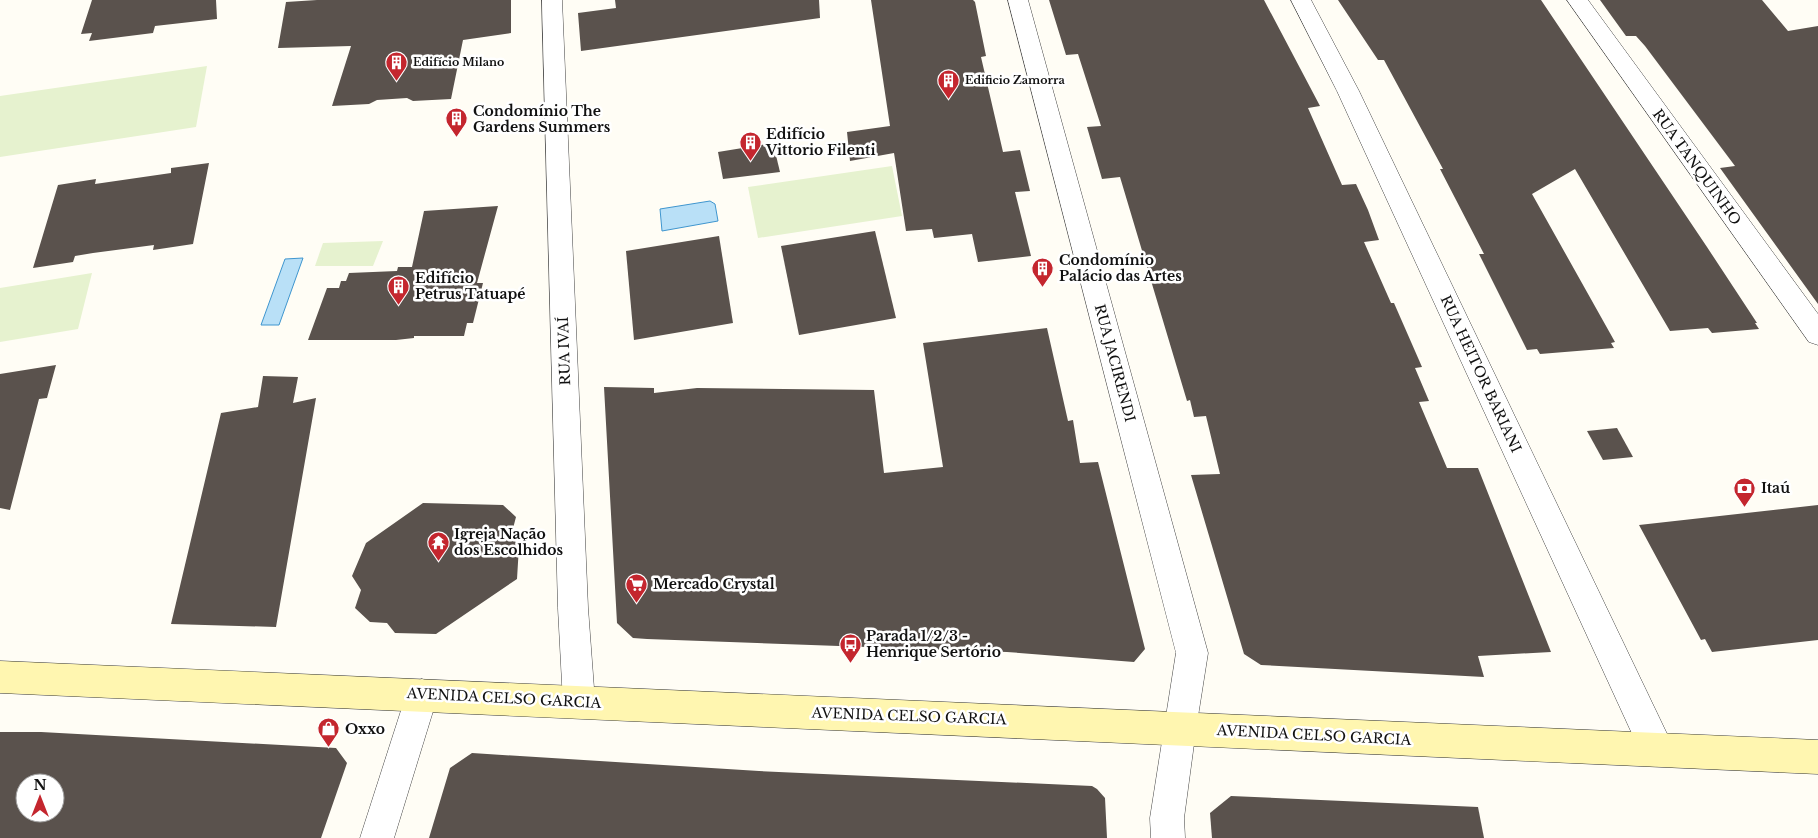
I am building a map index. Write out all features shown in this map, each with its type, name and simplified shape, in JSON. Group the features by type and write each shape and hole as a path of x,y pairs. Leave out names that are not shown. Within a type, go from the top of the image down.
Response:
{"main road":[{"name":"AVENIDA CELSO GARCIA","path":"0,677 1818,757"}],"street":[{"name":"RUA IVAÍ","path":"552,0 573,608 579,702"},
{"name":"RUA JACIRENDI","path":"1018,0 1192,653 1167,818 1168,838"},
{"name":"RUA HEITOR BARIANI","path":"1301,0 1348,91 1658,750"},
{"name":"RUA TANQUINHO","path":"1577,0 1818,334"},
{"path":"378,838 422,695"}],"green space":[{"path":"207,66 196,127 0,157 0,96"},
{"path":"892,166 902,216 758,238 748,187"},
{"path":"383,241 373,266 315,266 323,243"},
{"path":"92,273 78,329 0,342 0,288"}],"water":[{"path":"710,201 715,204 718,221 662,231 660,209"},
{"path":"303,258 279,325 261,325 285,259"}],"building":[{"path":"92,0 216,0 217,19 155,26 153,33 89,41 92,33 81,34"},
{"path":"317,0 511,0 511,33 463,40 451,99 413,101 407,98 377,100 369,104 332,106 351,46 278,48 286,2"},
{"path":"615,0 819,0 820,18 581,51 578,13 616,8"},
{"path":"871,0 973,0 975,2 986,56 981,57 1003,152 1020,150 1030,191 1015,192 1031,256 978,262 972,234 934,238 932,229 906,231 894,153 850,161 847,132 890,126"},
{"path":"1049,0 1264,0 1320,106 1308,108 1342,185 1356,184 1368,210 1379,240 1364,242 1391,303 1394,303 1422,367 1415,368 1429,401 1419,402 1447,468 1478,468 1551,652 1478,656 1484,677 1261,665 1244,654 1191,475 1220,474 1206,416 1194,417 1190,400 1187,401 1120,177 1102,179 1087,127 1101,126 1078,54 1066,55"},
{"path":"1338,0 1541,0 1707,247 1757,323 1755,323 1759,329 1712,333 1708,328 1670,331 1575,169 1532,194 1615,342 1611,343 1614,348 1540,354 1537,349 1527,350 1479,254 1484,254 1440,169 1443,169 1384,60 1378,60"},
{"path":"1600,0 1762,0 1788,31 1818,26 1818,304 1720,168 1735,166 1645,46 1636,36 1626,36"},
{"path":"773,143 780,172 723,179 718,152"},
{"path":"209,163 193,244 153,250 154,245 93,253 75,256 73,262 33,268 58,185 96,179 95,184 171,173 171,168"},
{"name":"Edifício Petrus Tatuapé","path":"498,206 477,283 483,283 473,323 467,323 464,336 414,336 414,338 396,340 308,340 327,288 339,288 341,281 346,281 349,273 397,271 398,267 412,267 424,211"},
{"path":"875,231 896,318 799,335 781,246"},
{"path":"719,236 733,323 634,340 626,251"},
{"path":"1047,328 1068,421 1073,420 1080,463 1098,462 1145,649 1134,662 1007,652 633,638 617,623 604,387 654,388 654,393 697,388 874,390 884,473 943,467 923,343"},
{"path":"56,365 47,398 39,399 10,510 0,508 0,374"},
{"path":"263,376 298,377 293,403 316,398 276,627 171,624 221,413 258,407"},
{"path":"1617,428 1633,457 1603,460 1587,431"},
{"name":"Igreja Nação dos Escolhidos","path":"423,503 503,505 516,517 511,536 519,546 517,579 436,634 395,633 387,623 370,622 355,608 361,590 352,576 366,543"},
{"path":"1818,505 1818,640 1712,652 1705,639 1701,640 1639,525"},
{"path":"0,732 41,732 336,748 347,763 321,838 0,838"},
{"path":"472,753 759,771 1092,786 1105,798 1107,838 429,838 450,768"},
{"path":"1231,796 1478,807 1484,838 1212,838 1210,813"}],"place":[{"name":"Edifício Milano","path":"397,81"},
{"name":"Edificio Zamorra","path":"949,99"},
{"name":"Condomínio The Gardens Summers","path":"457,138"},
{"name":"Edifício Vittorio Filenti","path":"750,161"},
{"name":"Condomínio Palácio das Artes","path":"1043,287"},
{"name":"Edifício Petrus Tatuapé","path":"399,305"},
{"name":"Itaú","path":"1745,507"},
{"name":"Igreja Nação dos Escolhidos","path":"438,561"},
{"name":"Mercado Crystal","path":"637,603"},
{"name":"Parada 1/2/3 - Henrique Sertório","path":"850,663"},
{"name":"Oxxo","path":"329,748"}]}
